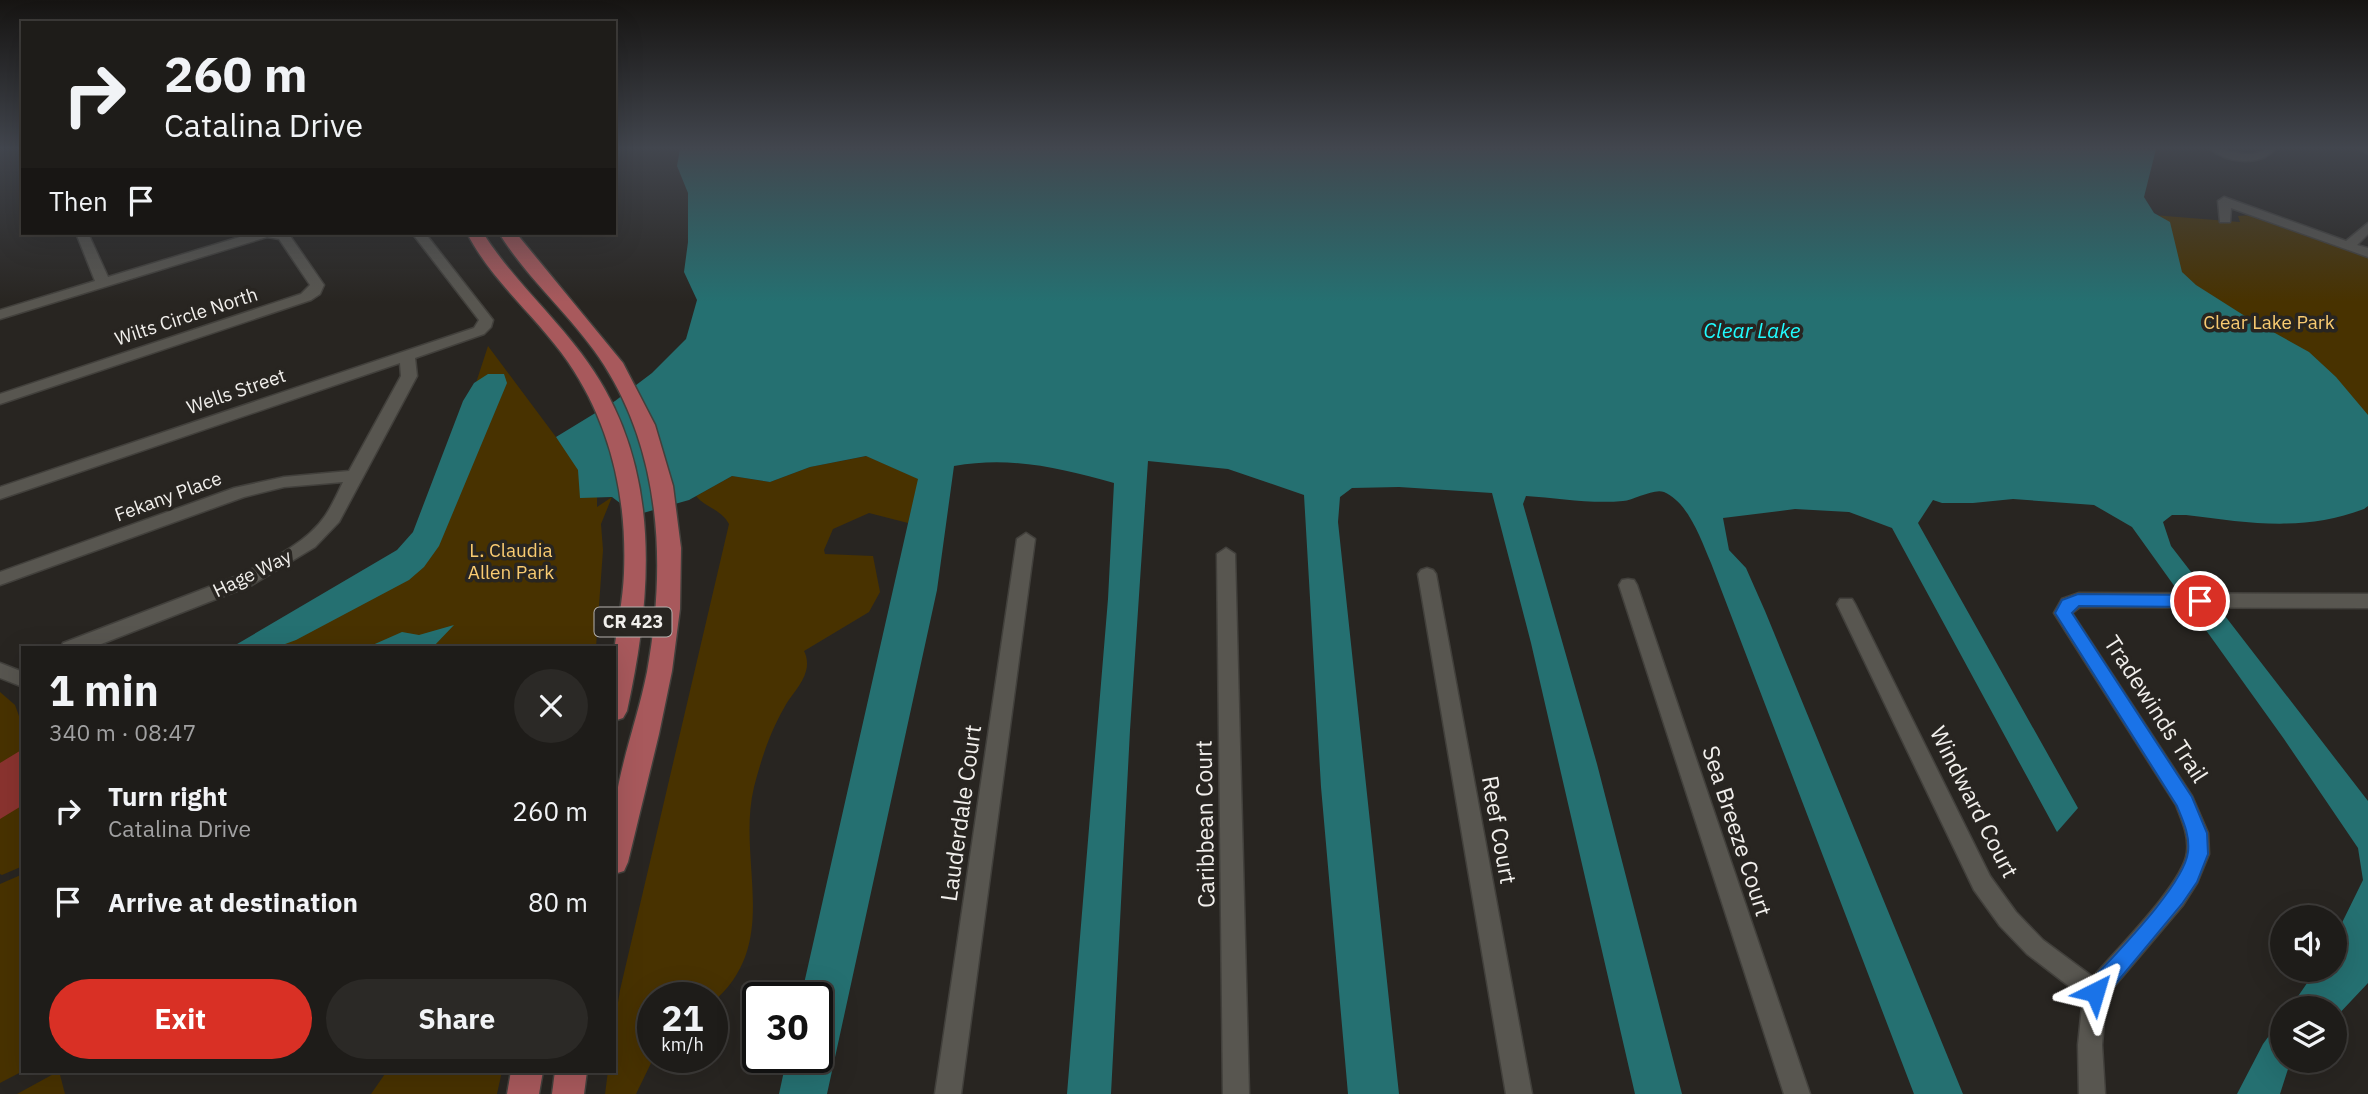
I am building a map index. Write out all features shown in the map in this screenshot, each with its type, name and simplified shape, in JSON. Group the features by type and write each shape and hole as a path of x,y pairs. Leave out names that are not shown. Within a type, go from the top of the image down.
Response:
{"main road":[{"name":"CR 423","path":"476,235 495,262 586,372 620,440 627,464 637,533 636,598 629,649 616,702"},
{"name":"CR 423","path":"509,235 612,363 648,428 661,474 669,526 670,582 665,636 659,674 616,854"},
{"path":"523,1094 527,1073"},
{"path":"568,1094 571,1073"}],"street":[{"path":"2225,219 2224,201 2368,253"},
{"path":"2347,246 2368,227"},
{"path":"83,235 103,283"},
{"name":"Wilts Circle North","path":"0,315 259,235"},
{"name":"Wilts Circle North","path":"0,399 306,297 315,291 317,285 282,235"},
{"name":"Wells Street","path":"0,493 472,335 484,327 486,320 420,235"},
{"name":"Hage Way","path":"76,646 246,580 309,543 330,522 409,376 407,356"},
{"name":"Fekany Place","path":"0,579 240,492 284,482 355,476"},
{"name":"Lauderdale Court","path":"948,1094 1026,538"},
{"name":"Caribbean Court","path":"1226,554 1236,1094"},
{"name":"Reef Court","path":"1427,574 1519,1094"},
{"name":"Sea Breeze Court","path":"1628,585 1797,1094"},
{"name":"Tradewinds Trail","path":"2095,992 2175,898 2189,876 2198,854 2197,833 2185,802 2063,613 2067,604 2078,600 2368,601"},
{"name":"Windward Court","path":"1846,604 1982,883 2008,919 2035,947 2095,992"},
{"path":"2092,1094 2090,1045 2095,992"}],"green space":[{"name":"Clear Lake Park","path":"1842,200 1968,200 2240,222 2238,216 2252,215 2368,257 2368,470"},
{"name":"L. Claudia Allen Park","path":"488,346 597,492 597,507 612,497 601,524 603,550 596,646 256,646 422,549"},
{"path":"867,456 919,479 908,523 869,513 833,529 824,550 825,554 873,556 880,592 869,612 804,651 807,669 779,717 766,746 754,787 750,815 752,928 746,954 733,980 728,985 728,982 637,982 637,1073 646,1073 636,1094 605,1094 608,1073 616,1073 616,1015 620,990 729,524 722,515 696,496 732,476 770,482 810,467"},
{"path":"0,692 15,705 21,722 21,867 0,874"},
{"path":"21,875 21,1072 0,1083 0,884"},
{"path":"60,1073 65,1094 17,1094"},
{"path":"386,1073 502,1073 497,1094 371,1094"}],"water":[{"name":"Clear Lake","path":"688,200 2146,200 2154,213 2170,222 2182,272 2196,285 2248,318 2309,352 2336,377 2368,415 2368,506 2364,509 2319,521 2297,523 2254,523 2186,515 2172,515 2163,522 2171,546 2368,801 2368,983 2347,1005 2347,996 2298,996 2308,982 2347,982 2347,913 2363,880 2358,848 2284,739 2132,527 2094,505 2013,499 1973,503 1942,503 1933,500 1918,523 2078,808 2057,832 1892,528 1849,512 1795,509 1723,518 1729,550 1746,568 1765,611 1963,1094 1914,1094 1711,563 1687,513 1673,497 1660,491 1611,502 1526,496 1523,504 1597,764 1682,1094 1635,1094 1531,643 1492,493 1399,487 1352,488 1340,497 1338,522 1399,1094 1348,1094 1321,787 1304,495 1228,469 1148,461 1130,730 1111,1094 1067,1094 1108,599 1114,483 1035,465 975,463 954,466 937,590 833,1067 833,982 804,982 918,479 866,456 810,467 770,482 732,476 689,500 636,515 612,497 580,498 578,470 556,437 615,401 652,373 686,339 697,300 684,272 688,242"},
{"path":"488,374 504,374 507,383 439,546 424,567 409,580 296,640 280,646 234,646 397,550 413,532 463,401 474,383"},
{"path":"454,625 434,646 370,646 402,632 419,635"},
{"path":"2270,1034 2270,1073 2287,1073 2280,1094 2237,1094"},
{"name":"Clear Lake","path":"784,1073 832,1073 827,1094 779,1094"}],"building":[{"path":"21,750 21,806 0,819 0,763"}],"route":[{"path":"2095,992 2175,898 2189,876 2198,854 2197,833 2185,802 2063,613 2067,604 2078,600 2200,601"}]}
